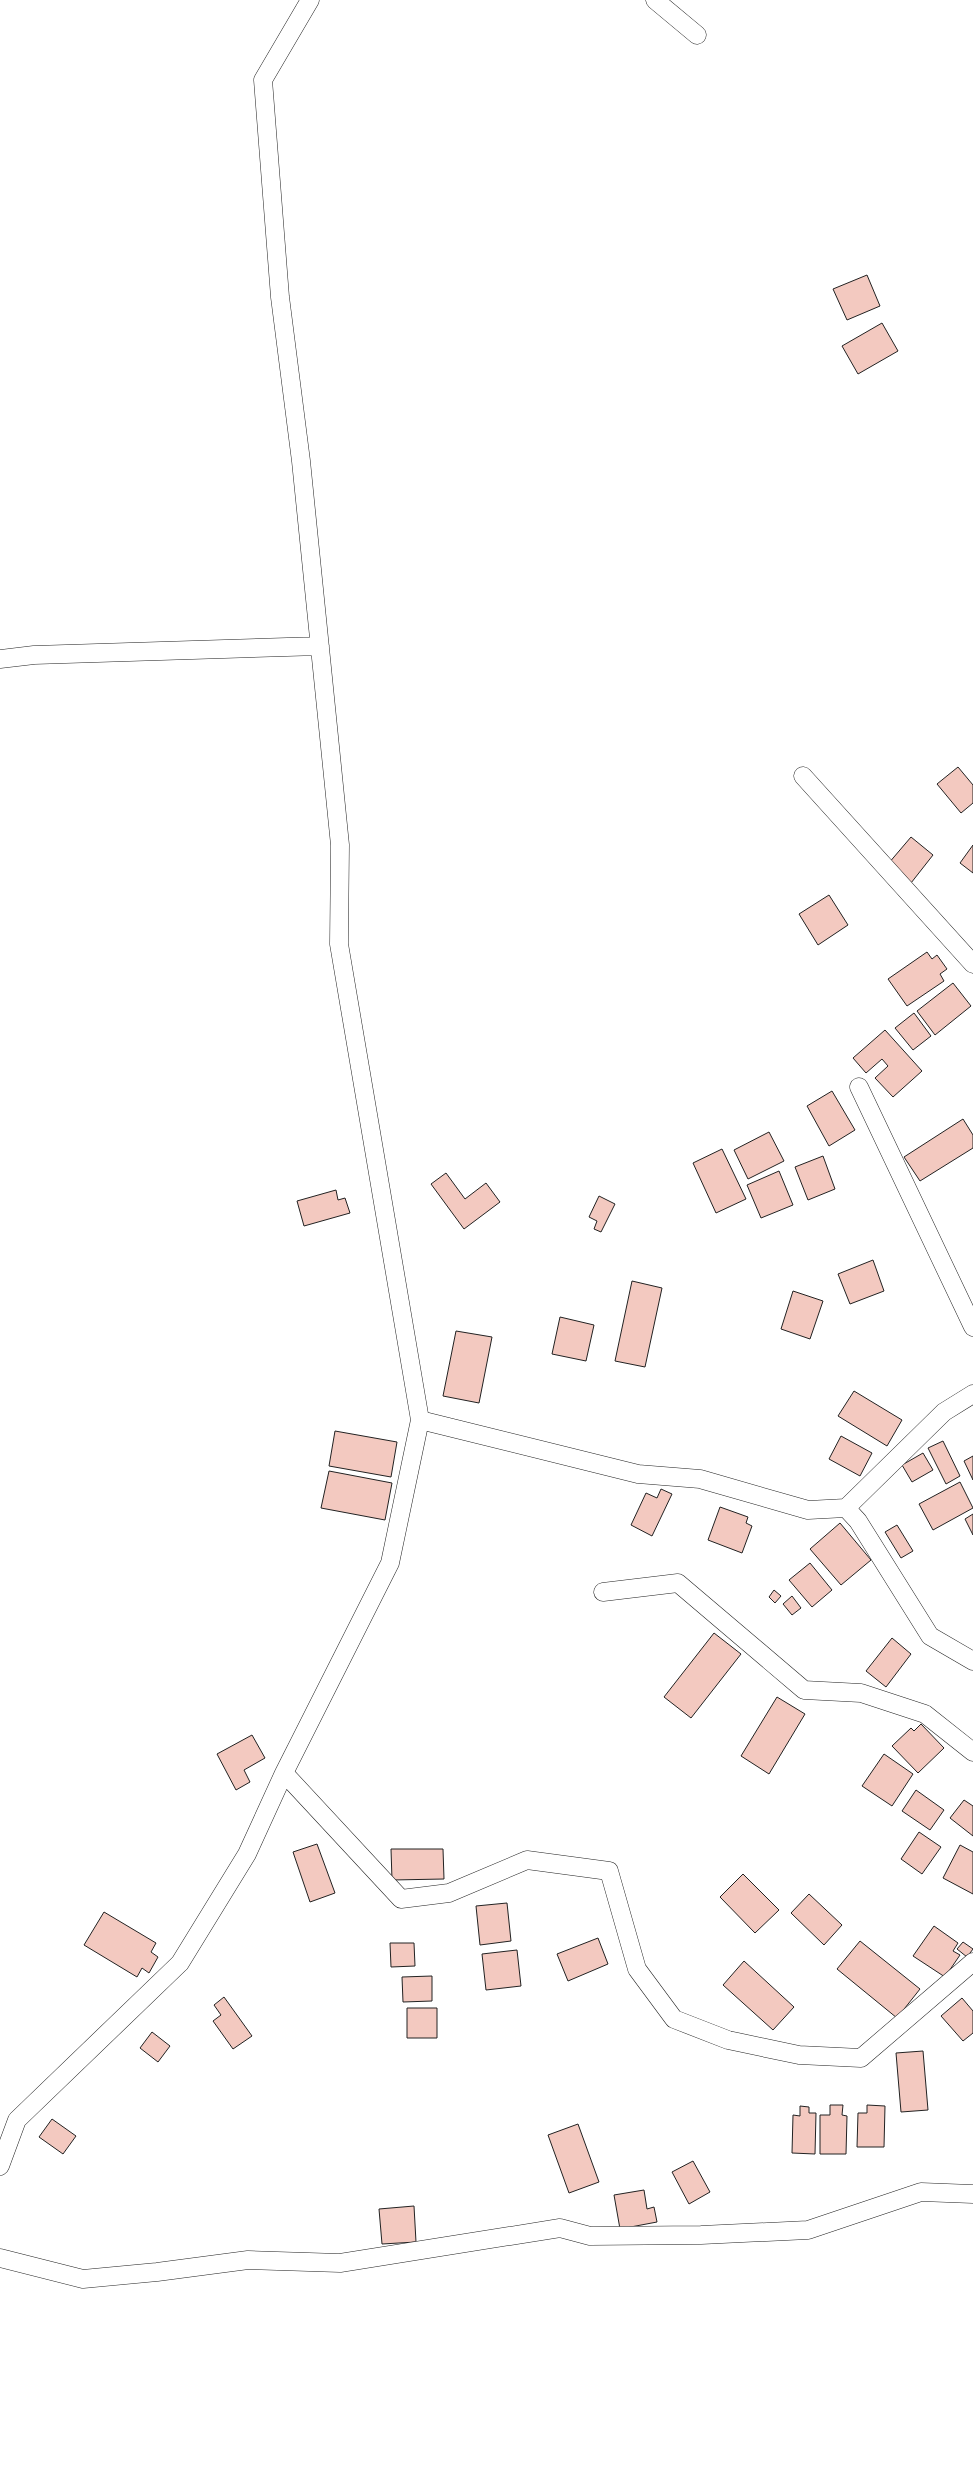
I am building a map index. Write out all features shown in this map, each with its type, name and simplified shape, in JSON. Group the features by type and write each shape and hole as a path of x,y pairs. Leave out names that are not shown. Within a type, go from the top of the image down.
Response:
{"street":[{"path":"0,2166 17,2120 180,1962 247,1854 284,1774 390,1563 420,1420 339,944 340,845 301,461 280,296 263,80 310,0"},
{"path":"655,0 697,35"},
{"path":"0,659 34,655 174,649 320,646"},
{"path":"803,776 973,964"},
{"path":"859,1087 973,1327"},
{"path":"420,1420 638,1474 700,1479 808,1510 846,1508 944,1412 973,1394"},
{"path":"846,1508 858,1521 930,1636 973,1661"},
{"path":"603,1592 678,1583 804,1690 862,1693 925,1714 973,1752"},
{"path":"284,1774 401,1899 449,1893 526,1860 609,1871 637,1969 674,2019 728,2040 799,2055 861,2058 973,1962"},
{"path":"0,2258 83,2279 157,2272 248,2260 340,2263 560,2228 590,2236 700,2235 808,2230 921,2192 973,2194"}],"building":[{"path":"867,275 880,306 847,320 833,289"},
{"path":"882,323 898,351 858,374 842,346"},
{"path":"958,767 973,785 973,803 961,813 937,784"},
{"path":"911,837 933,855 911,883 888,864"},
{"path":"973,845 973,873 960,863"},
{"path":"829,895 848,925 818,945 799,914"},
{"path":"927,952 932,959 937,955 947,969 940,974 944,981 907,1006 888,979"},
{"path":"953,983 971,1006 935,1035 917,1011"},
{"path":"914,1013 931,1036 913,1050 895,1028"},
{"path":"885,1030 922,1071 893,1097 875,1078 888,1066 882,1059 866,1073 853,1058"},
{"path":"832,1091 855,1130 829,1146 807,1106"},
{"path":"963,1119 973,1135 973,1148 920,1181 904,1157"},
{"path":"769,1132 784,1161 748,1179 734,1150"},
{"path":"722,1149 746,1199 716,1213 693,1163"},
{"path":"823,1156 835,1189 808,1200 795,1167"},
{"path":"779,1171 793,1205 761,1218 747,1185"},
{"path":"446,1173 465,1199 486,1183 500,1202 464,1229 431,1184"},
{"path":"336,1190 338,1200 345,1198 350,1213 304,1226 297,1201"},
{"path":"599,1196 615,1204 601,1232 594,1229 597,1221 589,1217"},
{"path":"873,1260 884,1291 850,1304 838,1274"},
{"path":"632,1281 662,1288 645,1367 615,1361"},
{"path":"793,1291 823,1301 810,1339 781,1329"},
{"path":"560,1317 594,1325 586,1361 552,1354"},
{"path":"456,1331 492,1337 479,1403 443,1396"},
{"path":"854,1391 902,1420 887,1446 838,1416"},
{"path":"335,1431 397,1442 391,1477 329,1466"},
{"path":"841,1436 872,1453 860,1476 829,1459"},
{"path":"943,1441 960,1476 946,1484 928,1448"},
{"path":"923,1453 933,1470 912,1482 902,1465"},
{"path":"973,1456 973,1480 964,1461"},
{"path":"329,1471 392,1483 385,1520 321,1508"},
{"path":"960,1482 973,1508 933,1530 919,1504"},
{"path":"661,1489 672,1494 652,1536 631,1525 646,1493 657,1498"},
{"path":"720,1507 748,1517 746,1523 752,1526 742,1553 708,1540"},
{"path":"973,1514 973,1535 965,1519"},
{"path":"840,1523 871,1560 841,1585 810,1549"},
{"path":"897,1525 913,1551 901,1558 885,1532"},
{"path":"810,1563 832,1590 812,1607 789,1580"},
{"path":"774,1590 781,1596 775,1603 769,1597"},
{"path":"792,1596 801,1608 792,1615 783,1604"},
{"path":"714,1633 741,1654 691,1718 664,1697"},
{"path":"892,1638 911,1654 886,1687 866,1671"},
{"path":"777,1697 805,1714 769,1774 741,1756"},
{"path":"921,1724 944,1748 918,1773 892,1746 911,1728 914,1731"},
{"path":"252,1735 265,1758 244,1770 250,1782 236,1790 217,1754"},
{"path":"884,1754 913,1774 892,1806 862,1786"},
{"path":"916,1790 944,1810 930,1830 902,1811"},
{"path":"964,1800 973,1806 973,1836 950,1818"},
{"path":"919,1832 941,1847 922,1874 901,1859"},
{"path":"317,1844 335,1893 310,1902 293,1852"},
{"path":"960,1845 973,1852 973,1894 943,1878"},
{"path":"391,1849 443,1849 444,1879 392,1880"},
{"path":"743,1874 779,1910 755,1933 720,1897"},
{"path":"809,1894 842,1925 824,1945 791,1913"},
{"path":"507,1903 511,1941 480,1945 476,1906"},
{"path":"104,1912 156,1943 151,1952 158,1957 149,1973 142,1968 137,1977 84,1945"},
{"path":"934,1926 958,1943 953,1951 960,1955 945,1977 913,1956"},
{"path":"598,1938 608,1964 568,1981 557,1954"},
{"path":"860,1941 920,1989 897,2018 837,1969"},
{"path":"963,1942 973,1949 967,1957 957,1949"},
{"path":"390,1943 414,1943 415,1966 391,1967"},
{"path":"517,1950 521,1986 486,1990 482,1954"},
{"path":"744,1961 794,2007 773,2030 723,1985"},
{"path":"432,1976 432,2001 403,2002 402,1977"},
{"path":"224,1997 252,2036 233,2049 213,2021 221,2015 214,2005"},
{"path":"962,1998 973,2011 973,2033 963,2041 941,2016"},
{"path":"407,2008 437,2008 437,2038 407,2038"},
{"path":"152,2032 170,2046 158,2062 140,2048"},
{"path":"923,2051 928,2110 901,2112 896,2053"},
{"path":"830,2105 843,2105 842,2115 847,2116 846,2154 820,2154 820,2115 830,2115"},
{"path":"867,2105 885,2106 884,2147 857,2147 858,2113 867,2113"},
{"path":"800,2106 809,2107 809,2113 816,2113 815,2154 792,2153 793,2115 800,2116"},
{"path":"52,2119 76,2136 63,2154 39,2137"},
{"path":"578,2124 599,2182 569,2193 548,2135"},
{"path":"693,2161 710,2192 689,2204 672,2172"},
{"path":"644,2190 647,2209 654,2207 657,2222 620,2229 614,2195"},
{"path":"414,2206 416,2242 382,2244 379,2209"}]}
